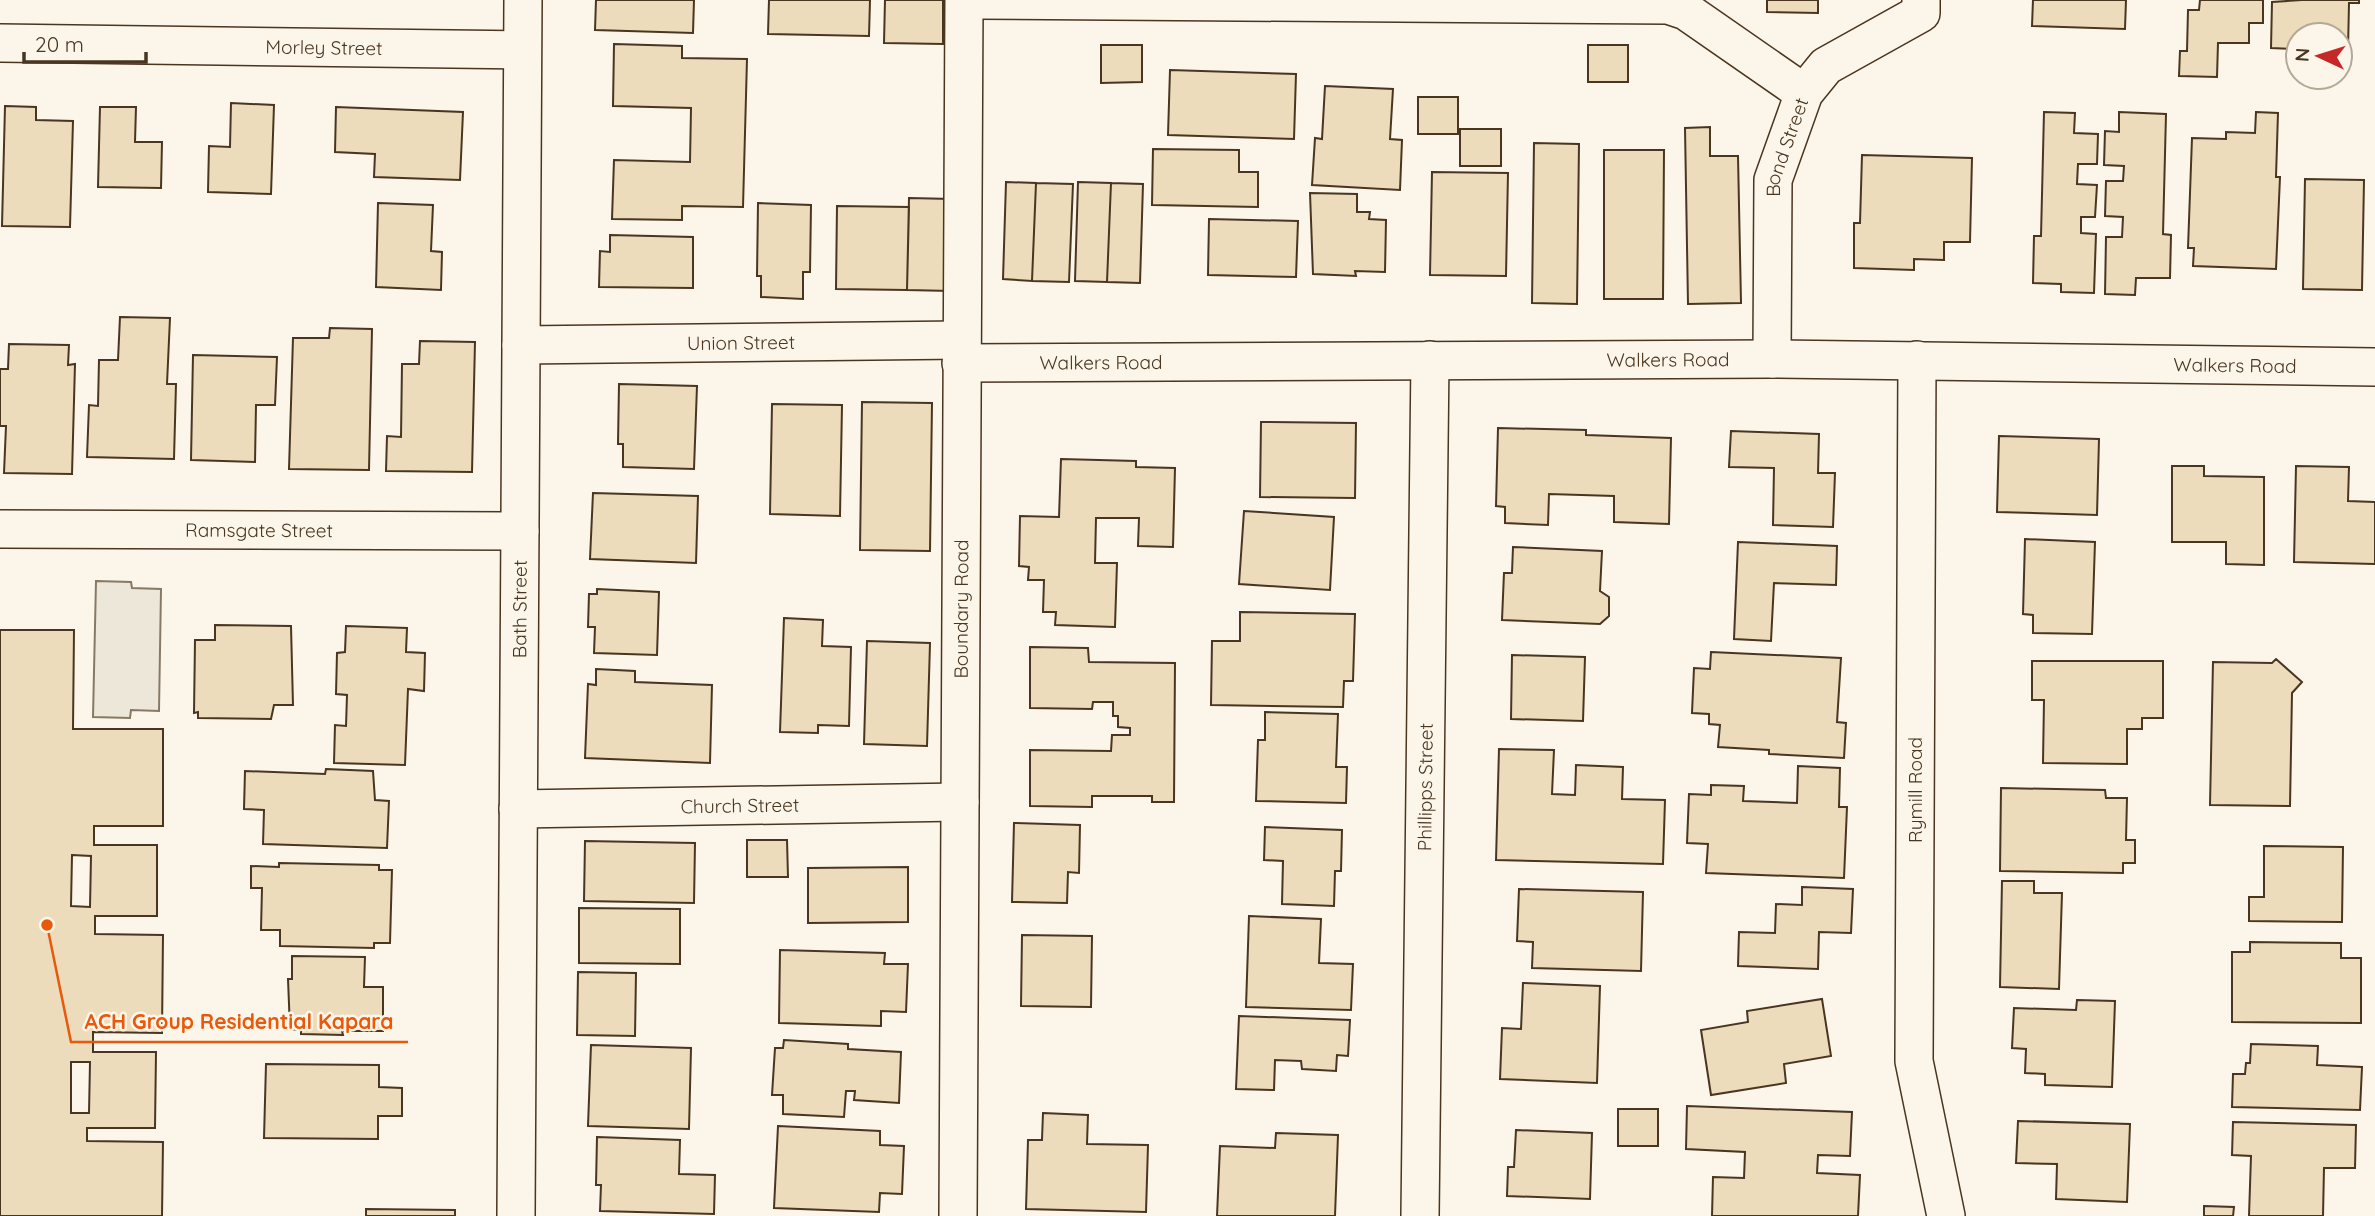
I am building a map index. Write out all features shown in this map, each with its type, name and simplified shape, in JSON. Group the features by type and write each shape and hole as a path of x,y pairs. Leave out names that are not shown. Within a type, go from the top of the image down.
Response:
{"street":[{"name":"Bath Street","path":"516,1216 523,0"},
{"name":"Boundary Road","path":"958,1216 964,0"},
{"path":"979,0 1668,5 1686,11 1804,93"},
{"name":"Bond Street","path":"1772,359 1773,180 1804,93 1826,66 1921,13 1921,0"},
{"name":"Morley Street","path":"0,43 522,50"},
{"name":"Union Street","path":"521,345 961,351"},
{"name":"Walkers Road","path":"961,351 1430,360 1917,360 2375,367"},
{"name":"Phillipps Street","path":"1420,1216 1430,360"},
{"name":"Rymill Road","path":"1917,360 1914,1060 1946,1216"},
{"name":"Ramsgate Street","path":"0,529 520,531"},
{"name":"Church Street","path":"519,809 961,802"}],"shaded area":[{"path":"96,581 131,582 132,588 161,589 159,711 131,710 130,718 93,717"}],"building":[{"path":"596,0 694,0 693,33 595,30"},
{"path":"769,0 870,0 869,36 768,34"},
{"path":"885,0 943,0 943,44 884,43"},
{"path":"1767,0 1818,0 1818,13 1767,12"},
{"path":"2033,0 2126,0 2125,29 2032,26"},
{"path":"2200,0 2263,0 2263,23 2249,23 2249,43 2218,43 2217,77 2179,76 2180,51 2187,51 2188,10 2199,10"},
{"path":"2359,0 2359,3 2349,3 2349,21 2284,21 2284,48 2271,48 2272,2"},
{"path":"614,44 682,46 682,58 747,59 743,207 682,206 682,220 612,219 614,160 690,162 691,108 613,106"},
{"path":"1101,45 1142,45 1142,82 1101,83"},
{"path":"1588,45 1628,45 1628,82 1588,82"},
{"path":"1170,70 1296,74 1294,139 1168,135"},
{"path":"1325,86 1393,89 1390,139 1402,140 1400,190 1312,185 1315,138 1322,139"},
{"path":"1418,97 1458,97 1458,134 1418,134"},
{"path":"231,103 274,105 271,194 208,192 209,146 230,147"},
{"path":"5,106 36,107 36,120 73,121 70,227 2,226"},
{"path":"100,107 136,107 135,142 162,142 161,188 98,187"},
{"path":"336,107 463,112 460,180 374,177 375,154 335,152"},
{"path":"2044,112 2075,113 2074,133 2098,134 2097,164 2078,164 2077,184 2097,185 2095,217 2081,217 2081,233 2096,234 2094,293 2061,292 2061,284 2033,283 2034,236 2041,236"},
{"path":"2119,112 2166,114 2163,234 2171,235 2170,278 2136,278 2135,295 2105,294 2106,237 2122,237 2123,217 2105,216 2106,181 2123,181 2124,166 2104,165 2105,131 2119,132"},
{"path":"2256,112 2278,113 2276,177 2280,177 2276,269 2193,266 2194,248 2188,248 2192,138 2226,139 2226,132 2255,133"},
{"path":"1710,127 1710,156 1738,156 1741,303 1688,304 1685,128"},
{"path":"1460,129 1501,129 1501,166 1460,166"},
{"path":"1534,143 1579,144 1577,304 1532,303"},
{"path":"1153,149 1239,150 1239,172 1258,172 1258,207 1152,205"},
{"path":"1604,150 1664,150 1663,299 1604,299"},
{"path":"1862,155 1972,158 1970,242 1944,242 1944,260 1914,259 1914,270 1854,268 1854,223 1860,223"},
{"path":"1432,172 1508,173 1506,276 1430,275"},
{"path":"2305,179 2364,180 2362,290 2303,289"},
{"path":"1006,182 1036,183 1032,281 1003,279"},
{"path":"1078,182 1111,183 1107,282 1075,281"},
{"path":"1036,183 1073,184 1069,282 1032,281"},
{"path":"1111,183 1143,184 1140,283 1107,282"},
{"path":"1310,193 1357,194 1357,212 1370,212 1369,219 1386,220 1385,272 1355,271 1356,276 1313,274"},
{"path":"909,198 952,199 951,291 907,290"},
{"path":"378,203 433,205 431,251 442,252 441,290 376,287"},
{"path":"758,203 811,205 810,272 803,272 803,299 761,297 761,276 757,276"},
{"path":"837,206 909,207 907,290 836,289"},
{"path":"1209,219 1298,221 1296,277 1208,275"},
{"path":"610,235 693,237 693,288 599,287 600,251 610,252"},
{"path":"120,317 170,318 167,384 176,384 174,459 87,457 89,405 98,406 99,360 118,360"},
{"path":"330,328 372,329 369,470 289,469 293,338 329,338"},
{"path":"420,341 475,342 472,472 386,471 387,436 401,437 402,364 419,364"},
{"path":"9,344 69,345 68,365 75,364 72,474 4,473 6,426 0,426 0,369 8,369"},
{"path":"193,355 277,357 275,405 256,405 255,462 191,460"},
{"path":"619,384 697,386 694,469 623,467 623,444 618,444"},
{"path":"862,402 932,403 930,551 860,550"},
{"path":"772,404 842,405 840,516 770,514"},
{"path":"1261,422 1356,423 1355,498 1260,497"},
{"path":"1498,428 1586,430 1586,435 1671,438 1669,524 1614,522 1614,496 1549,494 1548,525 1505,523 1505,507 1496,506"},
{"path":"1731,431 1819,434 1818,473 1835,473 1833,527 1773,525 1774,468 1729,467"},
{"path":"1999,436 2099,439 2097,515 1997,512"},
{"path":"1061,459 1136,461 1136,467 1175,468 1173,547 1138,546 1139,518 1096,518 1095,563 1117,563 1115,627 1055,625 1056,612 1043,612 1044,580 1028,580 1029,567 1019,566 1020,516 1059,517"},
{"path":"2172,466 2204,466 2204,476 2264,477 2264,565 2226,564 2226,542 2172,542"},
{"path":"2296,466 2349,467 2348,501 2375,502 2375,564 2294,562"},
{"path":"593,493 698,496 696,563 590,559"},
{"path":"1244,511 1334,517 1330,590 1239,584"},
{"path":"2025,539 2095,542 2092,634 2033,633 2033,615 2023,614"},
{"path":"1738,542 1837,546 1836,585 1774,583 1771,641 1734,639"},
{"path":"1513,547 1602,551 1600,591 1609,597 1609,616 1600,624 1502,620 1504,573 1512,573"},
{"path":"597,589 659,592 657,655 594,653 595,627 588,627 589,594 597,594"},
{"path":"1240,612 1355,614 1353,681 1344,681 1343,707 1211,705 1212,641 1240,641"},
{"path":"784,618 823,620 822,646 851,647 849,726 818,725 818,733 780,732"},
{"path":"215,625 291,626 293,705 274,705 271,719 198,718 198,712 194,713 195,640 215,640"},
{"path":"346,626 407,628 406,652 425,653 424,691 408,689 405,765 334,763 335,725 346,726 347,695 336,694 337,653 345,652"},
{"path":"0,630 74,630 73,729 163,729 163,826 94,826 94,845 157,845 157,916 95,916 95,934 163,935 162,1033 93,1032 93,1052 156,1052 155,1128 87,1128 87,1141 163,1142 162,1216 0,1216","holes":["72,855 91,856 90,907 71,906","71,1062 90,1062 89,1113 71,1113"]},
{"path":"867,641 930,643 927,746 864,744"},
{"path":"1030,647 1088,648 1089,662 1175,663 1174,802 1152,802 1152,796 1092,796 1092,807 1030,806 1030,750 1111,751 1112,735 1130,735 1130,728 1118,727 1118,716 1113,716 1113,702 1093,702 1092,709 1030,708"},
{"path":"1711,652 1841,658 1837,722 1846,723 1844,758 1769,754 1769,750 1718,747 1720,725 1709,724 1709,714 1692,713 1694,668 1710,669"},
{"path":"1512,655 1585,657 1583,721 1511,719"},
{"path":"2276,659 2302,682 2292,693 2290,806 2210,805 2213,662 2272,663"},
{"path":"2032,661 2163,661 2163,718 2142,718 2142,729 2127,729 2127,764 2043,763 2044,700 2032,700"},
{"path":"596,669 635,671 635,682 712,685 710,763 585,758 588,684 596,685"},
{"path":"1265,712 1338,714 1336,767 1347,767 1346,803 1256,801 1258,740 1265,740"},
{"path":"1499,749 1554,750 1552,794 1575,795 1576,765 1623,767 1622,799 1665,800 1663,864 1496,860"},
{"path":"1798,766 1840,768 1839,807 1847,807 1844,878 1706,873 1708,844 1687,843 1689,794 1711,795 1711,785 1744,786 1743,801 1797,803"},
{"path":"326,769 373,771 375,800 389,801 387,848 263,844 264,810 244,809 245,771 325,774"},
{"path":"2001,788 2105,790 2106,798 2127,798 2126,840 2135,840 2135,863 2123,863 2123,873 2000,871"},
{"path":"1014,823 1080,825 1079,873 1068,872 1067,903 1012,902"},
{"path":"1265,827 1342,830 1341,871 1335,871 1334,906 1282,904 1283,861 1264,860"},
{"path":"747,840 787,840 788,877 747,877"},
{"path":"585,841 695,843 694,903 584,901"},
{"path":"2264,846 2343,847 2342,922 2249,921 2249,897 2264,897"},
{"path":"279,863 379,865 379,870 392,870 390,943 374,943 374,948 280,946 280,930 261,930 262,888 251,888 251,866 279,867"},
{"path":"908,867 908,922 808,923 808,868"},
{"path":"2002,881 2034,881 2034,893 2062,893 2059,989 2000,987"},
{"path":"1802,887 1853,889 1851,933 1819,932 1818,969 1738,966 1739,932 1775,933 1776,904 1802,905"},
{"path":"1519,889 1643,892 1641,971 1532,968 1533,942 1517,941"},
{"path":"579,908 680,909 680,964 579,963"},
{"path":"1249,916 1321,919 1319,963 1353,964 1351,1010 1246,1007"},
{"path":"1022,935 1092,936 1091,1007 1021,1006"},
{"path":"2250,942 2341,943 2341,958 2361,958 2361,1023 2232,1022 2232,952 2250,952"},
{"path":"780,950 885,953 884,964 908,964 906,1012 881,1011 881,1026 779,1023"},
{"path":"292,956 365,957 364,987 383,987 383,1031 342,1031 343,1035 301,1034 301,1030 290,1029 288,979 292,979"},
{"path":"578,972 636,973 635,1036 577,1035"},
{"path":"1523,983 1600,986 1597,1083 1500,1079 1502,1028 1521,1029"},
{"path":"1822,999 1831,1056 1784,1064 1786,1083 1711,1095 1701,1030 1748,1022 1747,1011"},
{"path":"2077,1000 2115,1001 2112,1087 2045,1085 2045,1074 2025,1073 2026,1049 2012,1048 2014,1008 2076,1010"},
{"path":"1239,1016 1350,1020 1348,1056 1337,1055 1336,1071 1302,1069 1301,1061 1275,1060 1274,1090 1236,1089"},
{"path":"784,1040 848,1044 848,1049 901,1052 899,1103 854,1100 855,1091 846,1091 844,1117 783,1114 783,1095 772,1095 775,1048 783,1048"},
{"path":"2251,1044 2318,1046 2317,1065 2362,1067 2360,1110 2232,1107 2233,1074 2245,1074 2246,1063 2250,1063"},
{"path":"591,1045 691,1048 689,1129 588,1126"},
{"path":"266,1064 379,1065 379,1087 402,1088 402,1116 378,1116 378,1139 264,1138"},
{"path":"1687,1106 1852,1112 1850,1156 1818,1155 1817,1173 1860,1175 1858,1216 1712,1216 1713,1177 1744,1178 1745,1152 1686,1149"},
{"path":"1618,1109 1658,1109 1658,1146 1618,1146"},
{"path":"1043,1113 1088,1115 1087,1144 1148,1145 1146,1212 1026,1209 1028,1140 1042,1140"},
{"path":"2018,1121 2130,1124 2127,1202 2056,1199 2057,1164 2016,1163"},
{"path":"2233,1122 2356,1125 2355,1168 2324,1168 2323,1216 2249,1216 2251,1156 2232,1155"},
{"path":"778,1126 880,1131 880,1145 904,1146 902,1194 880,1193 879,1212 774,1208"},
{"path":"1516,1130 1592,1133 1590,1199 1507,1196 1508,1167 1514,1167"},
{"path":"1276,1133 1338,1135 1335,1216 1217,1216 1220,1146 1275,1148"},
{"path":"597,1137 680,1140 679,1174 715,1175 714,1214 600,1211 601,1185 596,1185"},
{"path":"2204,1206 2234,1207 2233,1216 2204,1216"},
{"path":"366,1209 455,1210 455,1216 366,1216"}],"place":[{"name":"ACH Group Residential Kapara","path":"47,925"}]}
